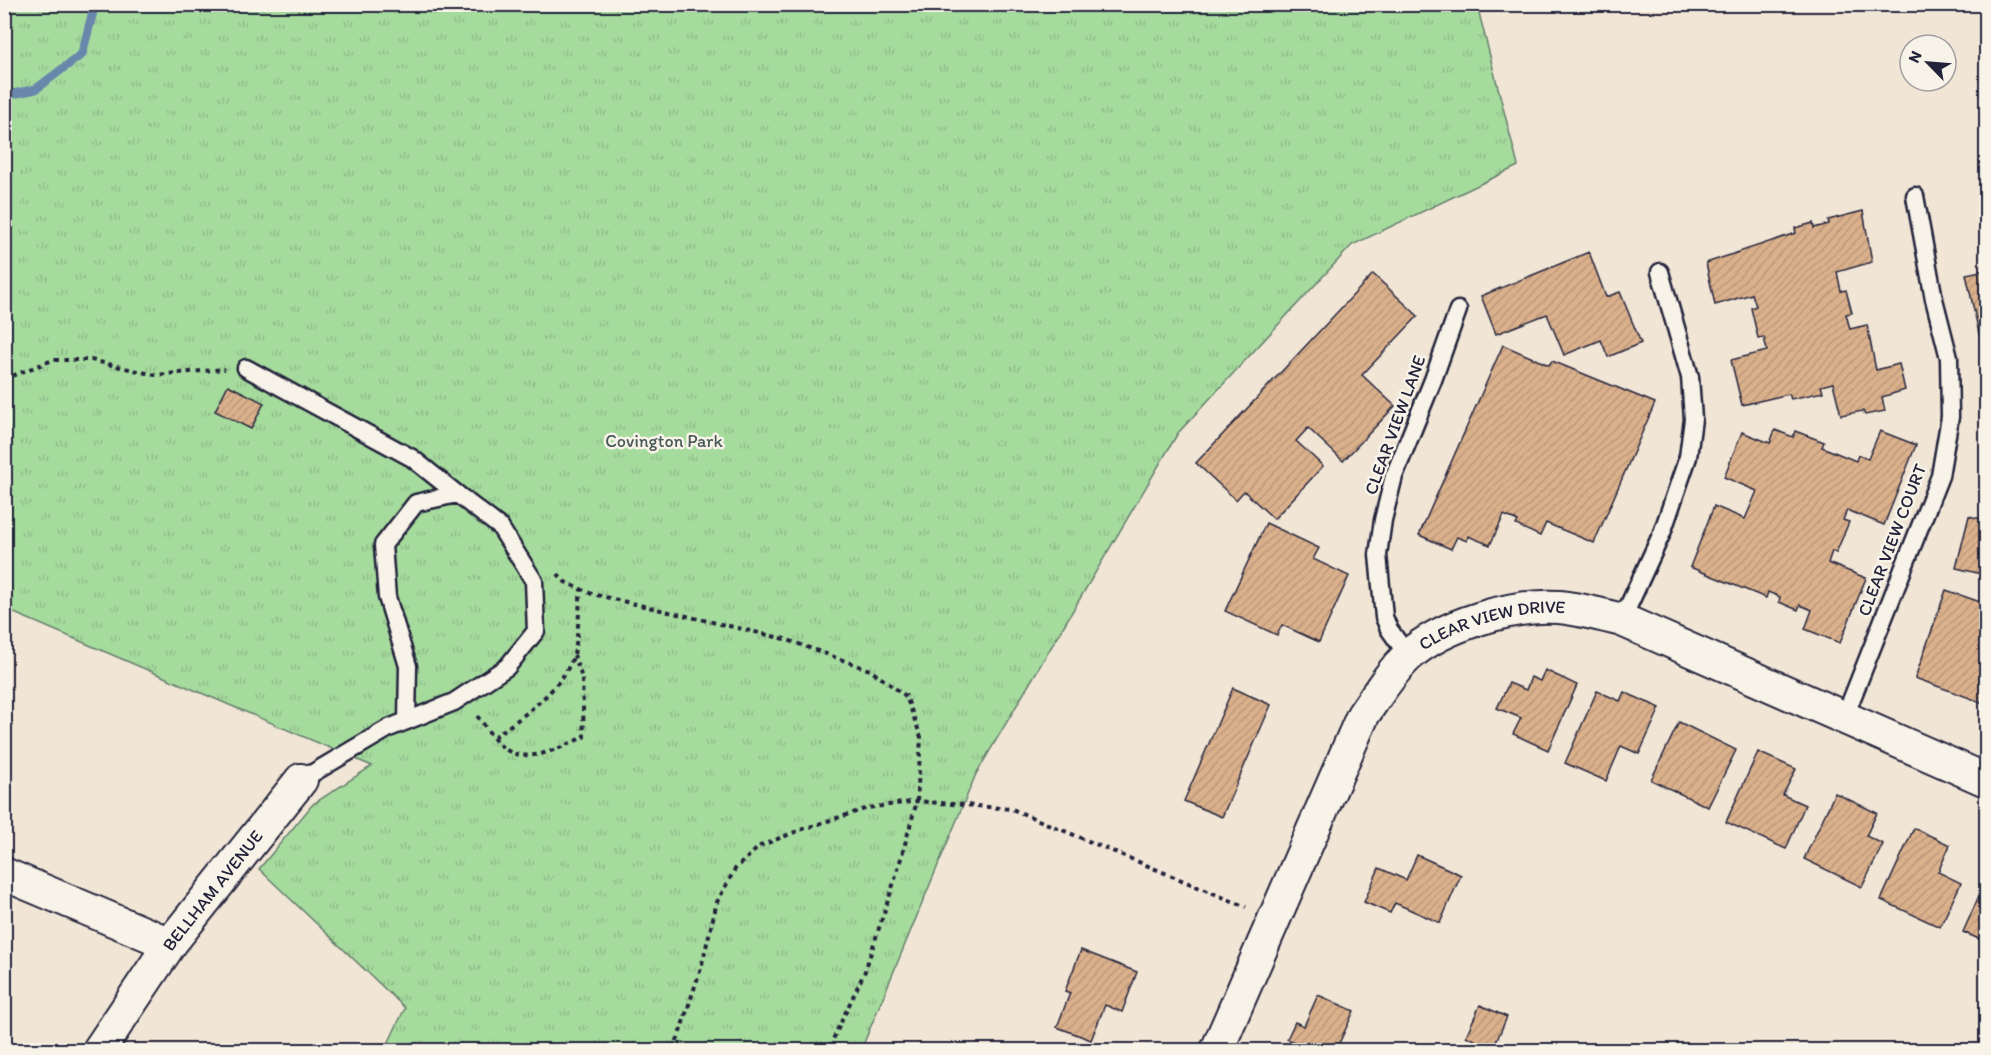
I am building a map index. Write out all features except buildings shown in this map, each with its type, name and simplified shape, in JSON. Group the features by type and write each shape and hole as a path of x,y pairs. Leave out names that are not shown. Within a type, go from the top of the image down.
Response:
{"street":[{"name":"CLEAR VIEW DRIVE","path":"1217,1050 1364,715 1390,675 1408,656 1425,643 1470,621 1513,610 1558,607 1622,620 1845,716 1986,780"},
{"name":"BELLHAM AVENUE","path":"4,874 170,944 301,780"},
{"path":"99,1050 170,944"}],"lane":[{"name":"CLEAR VIEW COURT","path":"1845,716 1940,476 1950,417 1949,358 1934,299 1915,196"},
{"path":"1622,620 1662,533 1688,457 1693,419 1690,377 1660,272"},
{"name":"CLEAR VIEW LANE","path":"1408,656 1389,629 1384,617 1378,555 1383,519 1394,476 1433,380 1458,310"},
{"path":"241,368 412,458 500,527 534,580 536,631 507,667 460,698 389,728 301,780"},
{"path":"407,721 408,666 387,597 384,545 416,503 457,494"}],"path":[{"path":"4,379 53,360 90,360 155,375 241,368"},
{"path":"553,567 565,582 592,594 785,639 870,670 906,696 921,737 917,801 896,876 865,971 828,1050"},
{"path":"494,737 532,709 560,680 574,654 581,589"},
{"path":"460,698 500,745 513,754 526,757 548,752 584,737 582,678 574,654"},
{"path":"674,1050 701,968 717,902 735,869 760,846 800,830 868,808 917,801 1012,809 1275,919"}],"green space":[{"name":"Covington Park","path":"5,5 1477,5 1518,166 1352,245 1178,433 976,774 861,1050 385,1050 405,1008 259,869 313,804 372,766 5,609"}],"waterway":[{"path":"4,96 36,89 82,54 95,4"}]}
